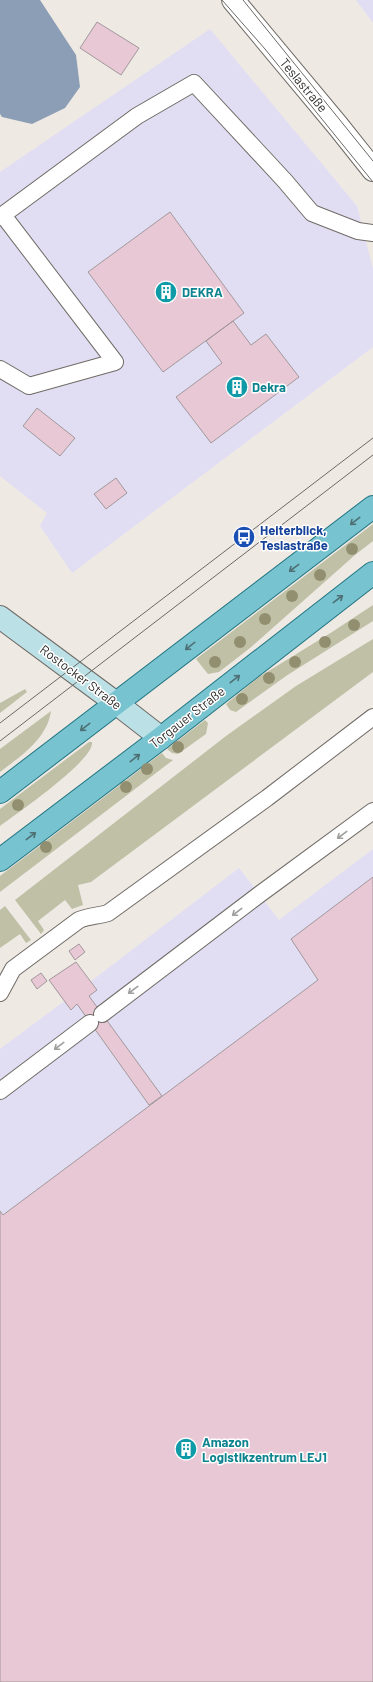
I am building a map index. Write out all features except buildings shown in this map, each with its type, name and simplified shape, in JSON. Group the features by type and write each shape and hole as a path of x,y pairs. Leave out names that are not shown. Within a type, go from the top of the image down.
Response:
{"main road":[{"path":"0,792 373,507"},
{"name":"Torgauer Straße","path":"0,860 373,573"},
{"name":"Rostocker Straße","path":"0,617 116,703 160,738"}],"street":[{"name":"Teslastraße","path":"234,0 373,170"}],"lane":[{"path":"0,369 29,386 115,362 2,216 136,116 194,83 285,181 312,213 358,231 373,233"},
{"path":"0,993 14,969 79,920 87,916 100,916 108,913 267,798 373,717"},
{"path":"0,1091 260,894 373,811"}],"shaded area":[{"path":"356,0 373,0 373,23"},
{"path":"210,29 357,206 373,269 373,347 72,573 40,526 47,513 0,476 0,172"},
{"name":"Amazon Logistikzentrum LEJ1","path":"373,849 373,1682 0,1682 0,1049 239,868 279,920"}],"green space":[{"path":"373,524 373,541 355,555 250,648 219,672 208,674 196,659"},
{"path":"373,605 373,621 286,676 236,712 230,710 226,704 259,677"},
{"path":"373,639 373,672 91,882 78,885 83,905 72,909 65,900 38,921 44,930 41,934 15,900 226,736 296,686"},
{"path":"25,689 27,692 0,713 0,703"},
{"path":"51,711 49,721 39,738 24,753 0,772 0,749"},
{"path":"205,720 208,723 206,734 178,754 172,753 167,749"},
{"path":"89,742 92,742 90,750 81,761 37,799 0,826 0,809"},
{"path":"162,753 166,758 173,760 0,892 0,876"},
{"path":"5,906 31,940 26,943 20,934 0,948 0,910"}],"water":[{"path":"0,0 40,0 76,55 80,87 65,108 32,124 2,117 0,114"}],"tram line":[{"path":"222,0 265,49 373,182"},
{"path":"243,0 373,161"},
{"path":"0,723 373,438"},
{"path":"0,741 373,455"}],"place":[{"name":"DEKRA","path":"166,292"},
{"name":"Dekra","path":"237,387"},
{"name":"Heiterblick, Teslastraße","path":"244,537"},
{"name":"Amazon Logistikzentrum LEJ1","path":"186,1449"}]}
